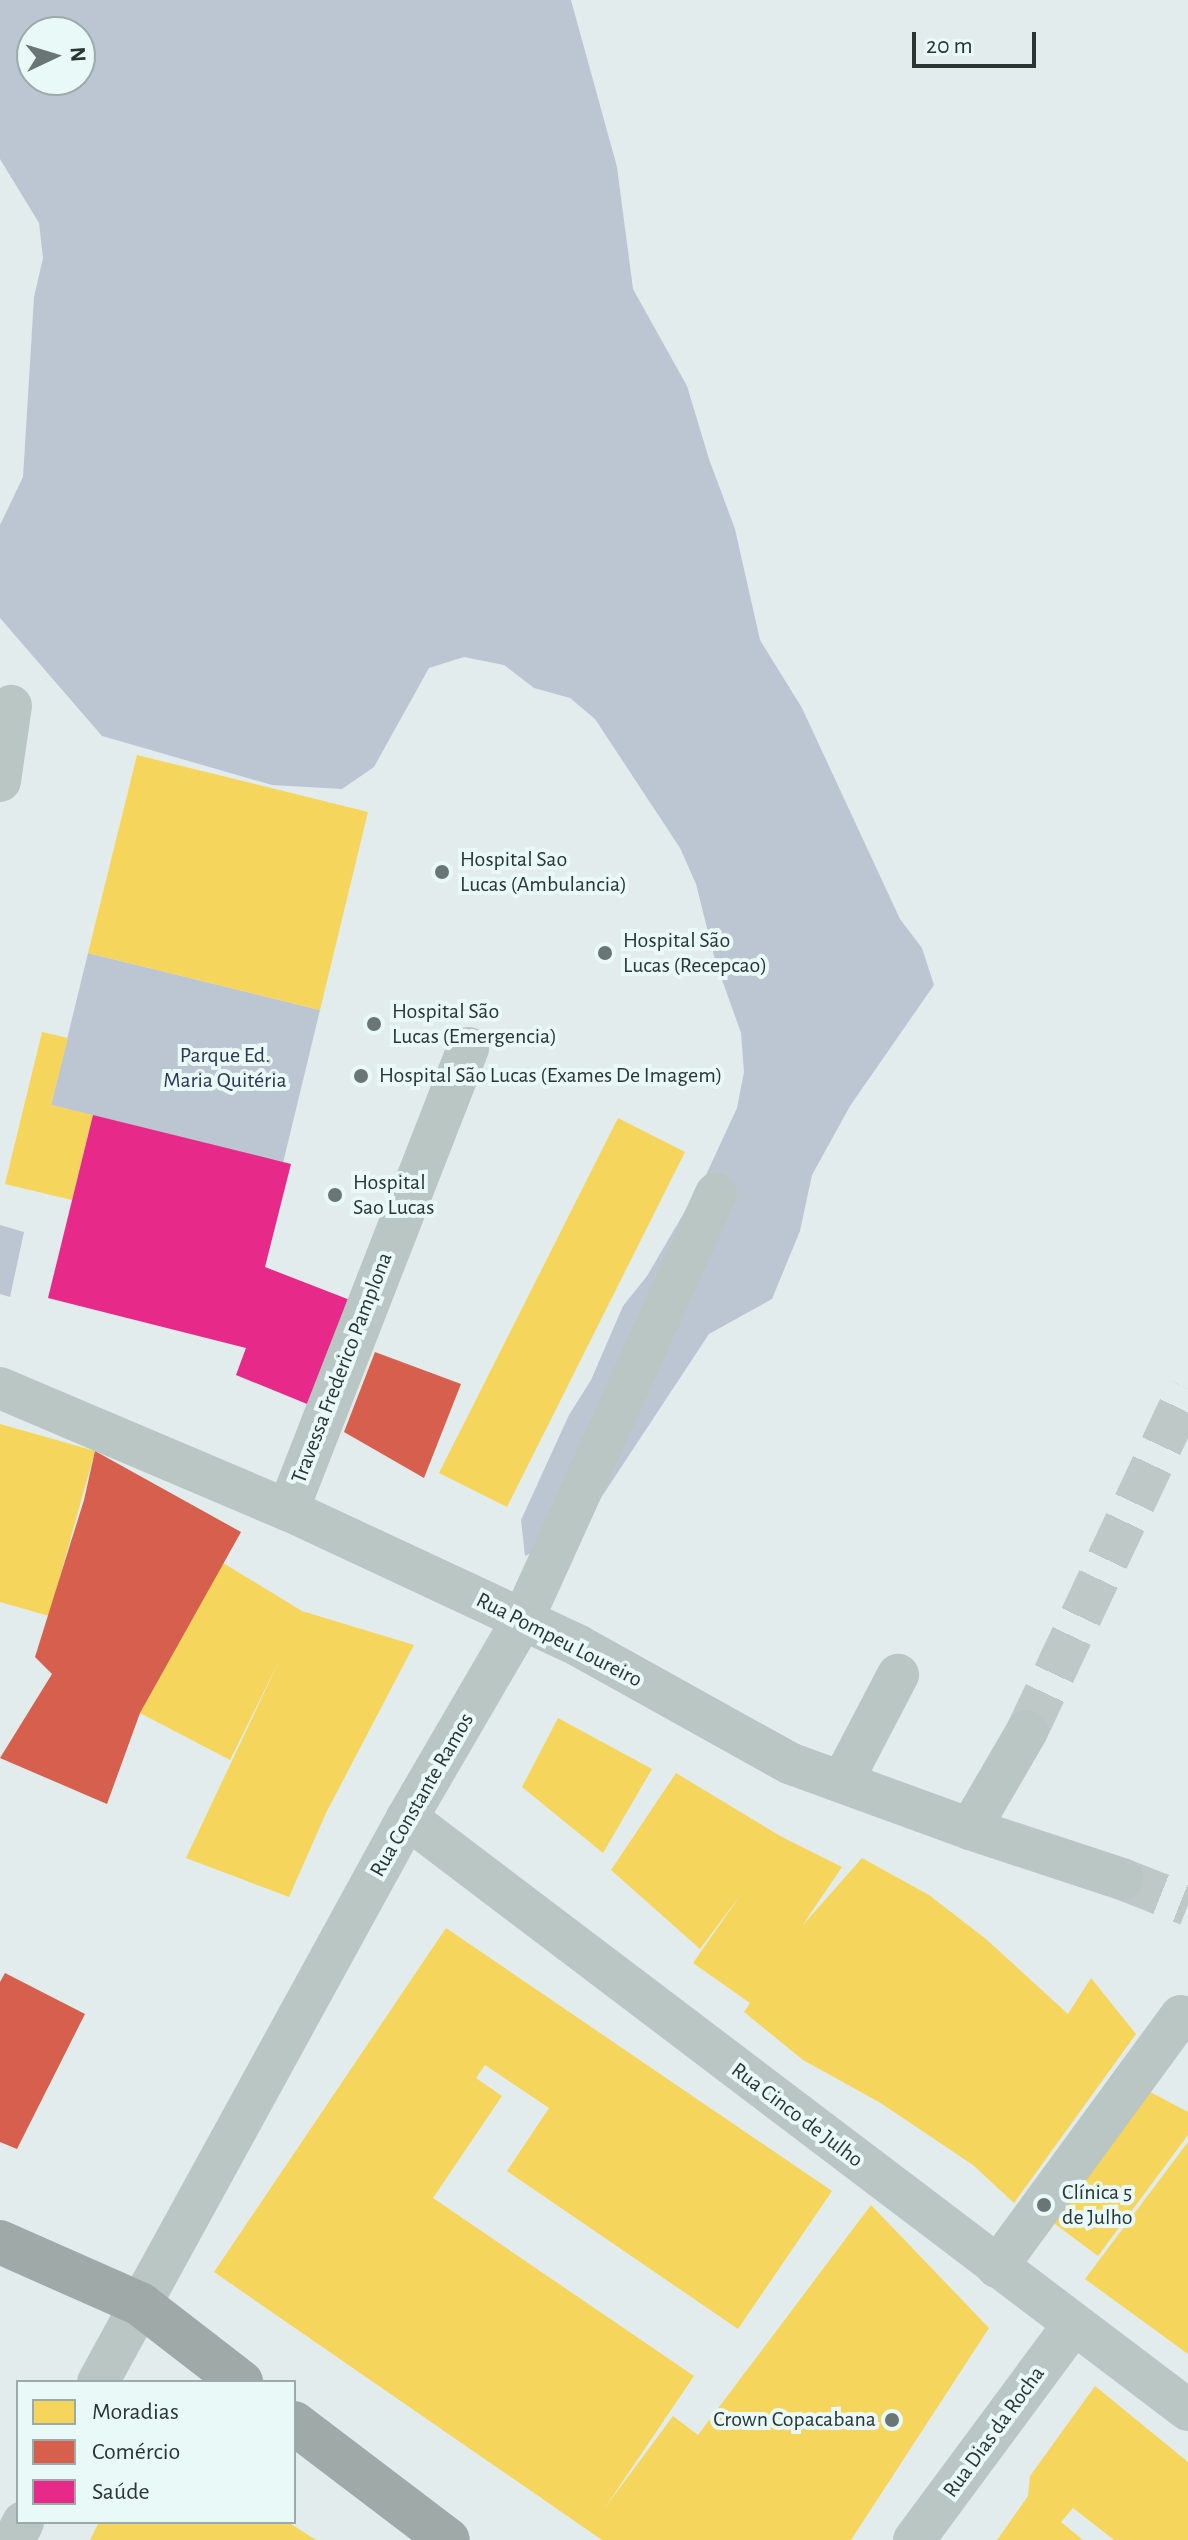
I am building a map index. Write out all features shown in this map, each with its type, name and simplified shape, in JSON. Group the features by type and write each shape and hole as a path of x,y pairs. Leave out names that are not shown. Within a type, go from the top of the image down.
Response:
{"main road":[{"path":"0,2242 140,2304 238,2380"},
{"path":"296,2425 448,2540"}],"street":[{"path":"0,781 11,706"},
{"name":"Travessa Frederico Pamplona","path":"288,1510 468,1048"},
{"name":"Rua Constante Ramos","path":"99,2380 407,1818 523,1619 716,1194"},
{"name":"Rua Pompeu Loureiro","path":"0,1388 288,1510 523,1619 579,1646 789,1763 970,1829 1122,1879"},
{"path":"842,1782 898,1675"},
{"path":"970,1829 1027,1731"},
{"name":"Rua Cinco de Julho","path":"407,1818 1188,2410"},
{"path":"997,2267 1181,2016"},
{"name":"Rua Dias da Rocha","path":"914,2540 1073,2325"}],"green space":[{"path":"0,0 571,0 617,167 633,289 687,386 735,529 760,640 802,708 900,919 922,948 934,985 850,1106 812,1175 800,1231 772,1299 709,1334 587,1519 558,1541 525,1556 521,1520 569,1415 591,1380 623,1306 647,1276 705,1177 737,1108 744,1072 741,1033 715,960 696,884 680,848 595,719 570,698 534,688 504,665 464,657 429,668 374,767 342,789 272,785 102,736 0,618 0,525 23,477 34,297 43,258 39,223 0,159"},
{"name":"Parque Ed. Maria Quitéria","path":"88,953 320,1010 283,1163 51,1105"},
{"path":"0,1225 24,1232 10,1297 0,1294"}],"building: Moradias":[{"path":"137,755 368,812 320,1010 88,953"},
{"path":"42,1032 68,1038 51,1105 93,1115 72,1200 5,1184"},
{"path":"618,1118 685,1152 507,1507 439,1473"},
{"path":"0,1424 95,1451 49,1616 0,1602"},
{"path":"223,1563 302,1611 414,1645 326,1813 289,1897 186,1858 281,1657 230,1760 140,1713"},
{"path":"558,1718 652,1769 603,1853 522,1787"},
{"path":"676,1773 782,1837 842,1867 802,1926 862,1858 929,1895 986,1939 1068,2014 1091,1978 1136,2034 1014,2203 973,2165 879,2102 803,2060 744,2012 750,2003 693,1963 742,1893 700,1949 611,1870"},
{"path":"446,1928 832,2191 738,2329 507,2171 549,2108 485,2065 476,2078 502,2096 433,2198 694,2376 604,2509 673,2416 698,2435 871,2205 989,2328 851,2540 602,2540 214,2272"},
{"path":"1137,2085 1188,2112 1188,2135 1098,2256 1043,2215"},
{"path":"1188,2142 1188,2354 1085,2279"},
{"path":"1095,2386 1188,2462 1188,2540 1114,2540 1073,2508 1061,2522 1083,2540 997,2540 1028,2496 1030,2476"},
{"path":"98,2524 291,2524 316,2540 90,2540"}],"building: Comércio":[{"path":"375,1352 461,1384 424,1478 344,1432"},
{"path":"95,1451 241,1532 140,1713 107,1804 0,1758 52,1674 35,1657 84,1500"},
{"path":"5,1973 85,2014 17,2149 0,2142 0,1982"}],"building: Saúde":[{"path":"93,1115 291,1164 265,1267 350,1300 312,1406 236,1375 246,1348 48,1298"}],"tunnel":[{"path":"1027,1731 1188,1389"},
{"path":"1122,1879 1188,1905"}],"place":[{"name":"Hospital Sao Lucas (Ambulancia)","path":"442,872"},
{"name":"Hospital São Lucas (Recepcao)","path":"605,953"},
{"name":"Hospital São Lucas (Emergencia)","path":"374,1024"},
{"name":"Hospital São Lucas (Exames De Imagem)","path":"361,1076"},
{"name":"Hospital Sao Lucas","path":"335,1195"},
{"name":"Clínica 5 de Julho","path":"1044,2205"},
{"name":"Crown Copacabana","path":"892,2420"}]}
